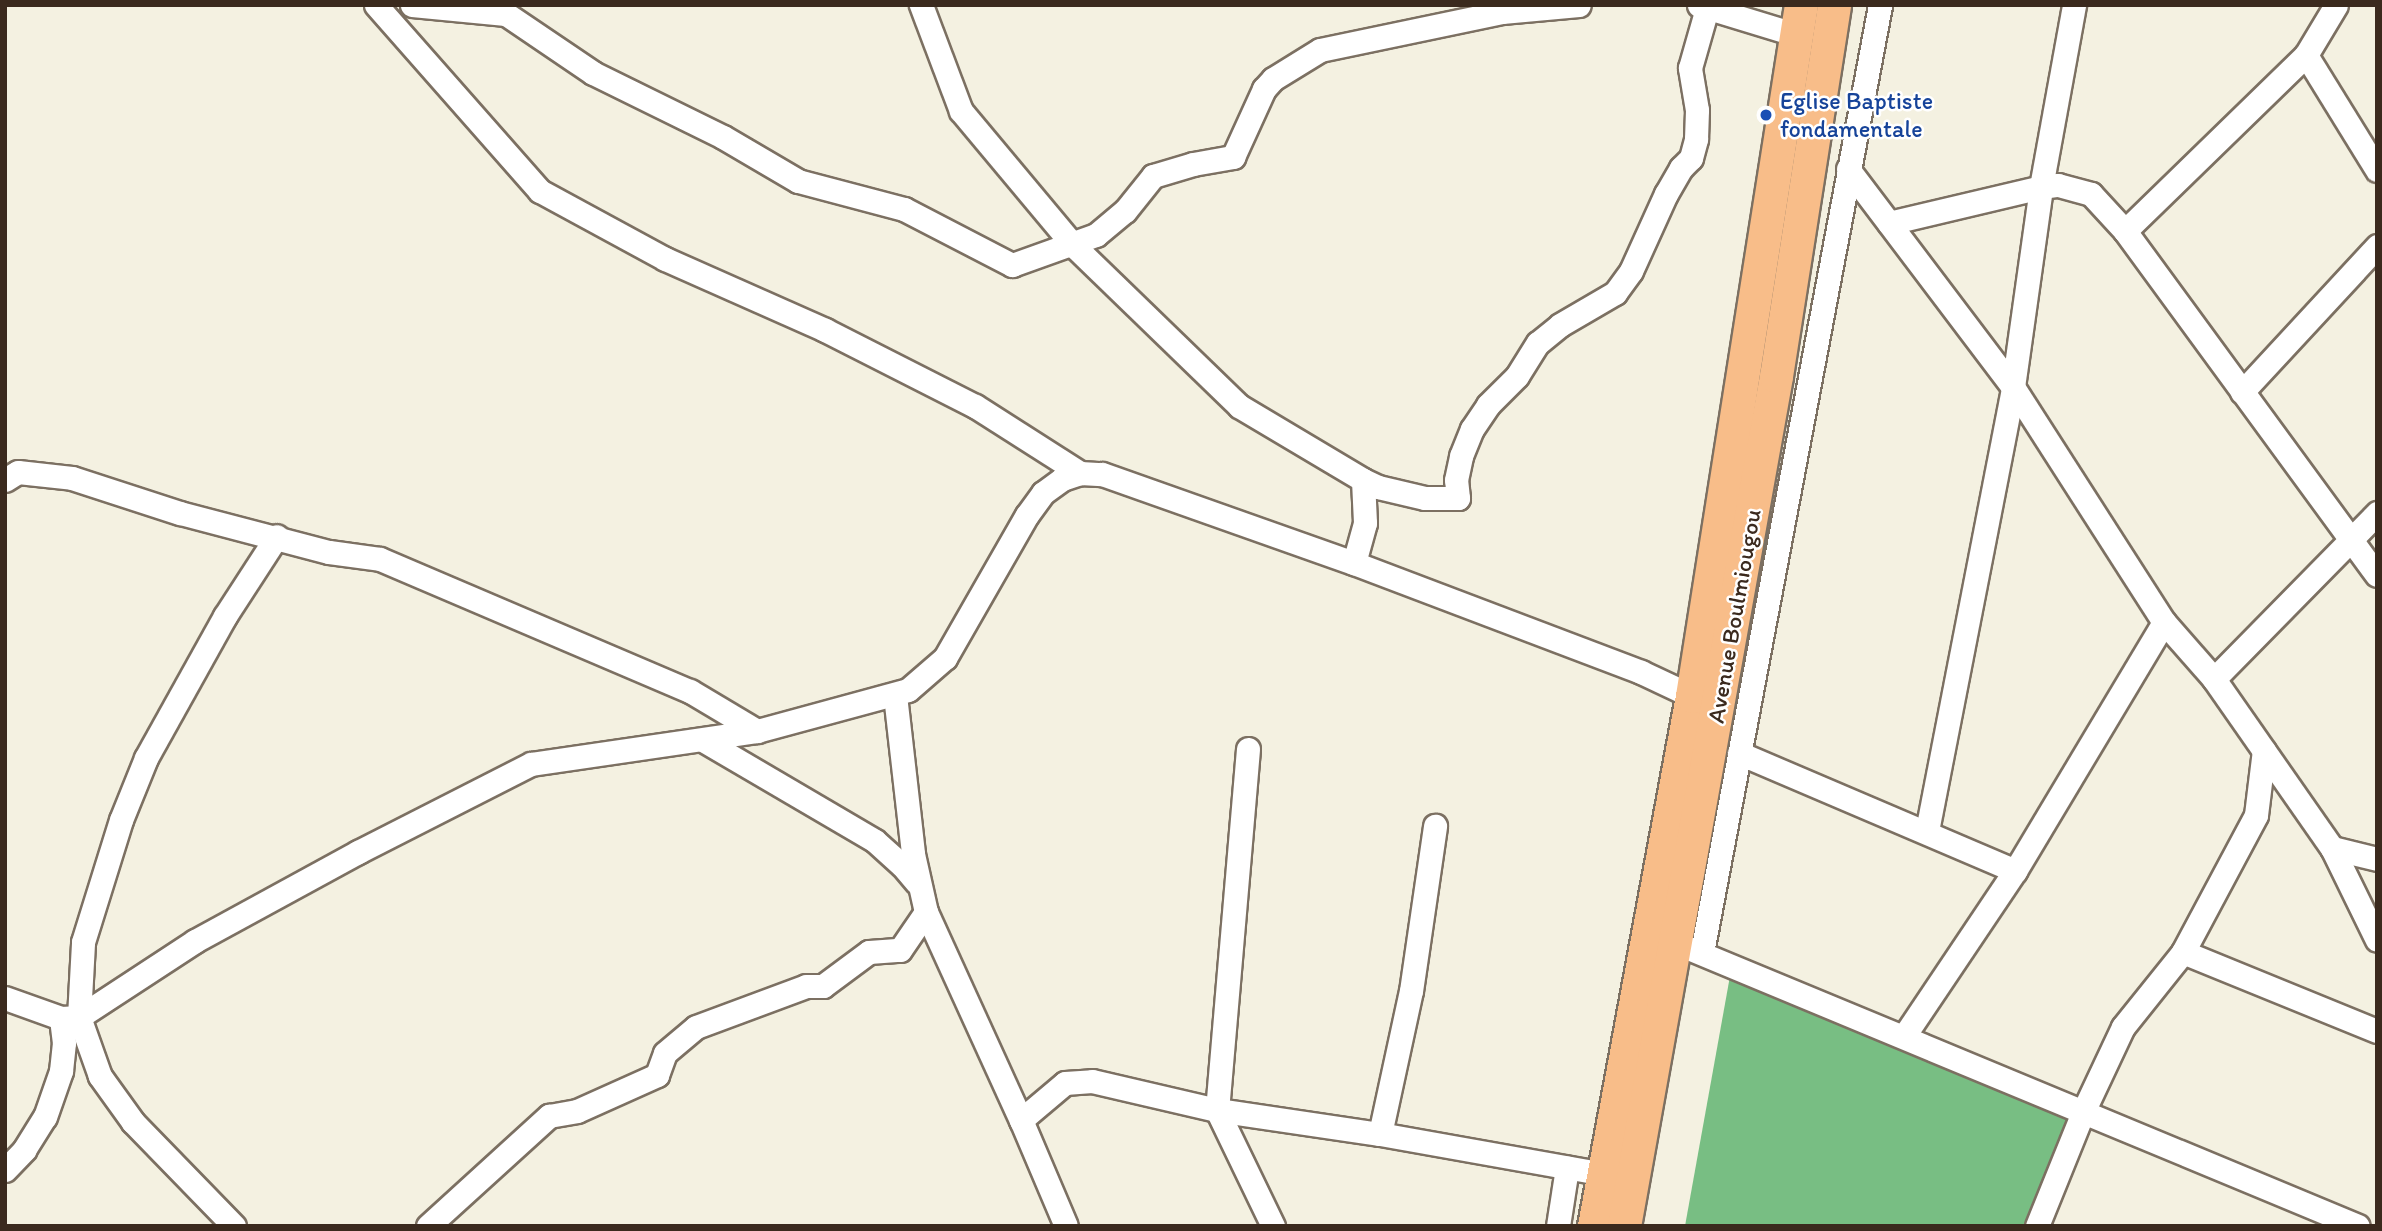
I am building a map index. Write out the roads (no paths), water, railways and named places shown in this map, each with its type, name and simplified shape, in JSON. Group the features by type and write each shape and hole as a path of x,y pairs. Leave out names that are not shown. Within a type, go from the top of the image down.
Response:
{"highway":[{"name":"Avenue Boulmiougou","path":"1624,1226 1689,948 1834,5"},
{"name":"Avenue Boulmiougou","path":"1594,1226 1692,696 1799,20"}],"street":[{"path":"376,5 540,191 666,259 825,330 975,406 1080,473"},
{"path":"412,5 506,15 593,72 723,137 798,180 904,209 1012,265 1074,246 1096,235 1125,211 1153,176 1193,164 1233,157 1258,101 1273,79 1320,50 1502,12 1578,5"},
{"path":"921,5 961,111 1074,246 1239,406 1363,480 1378,487 1425,498 1458,498 1456,481 1461,456 1472,429 1488,405 1517,376 1538,343 1560,325 1615,293 1631,271 1666,194 1691,158 1696,139 1697,110 1690,68 1704,6 1799,20"},
{"path":"1880,5 1739,753 1689,948 2358,1226"},
{"path":"1927,831 2013,387 2041,187 2074,5"},
{"path":"2125,232 2306,55 2336,5"},
{"path":"2306,55 2377,170"},
{"path":"1848,169 2013,387 2164,622 2214,679 2332,848 2377,940"},
{"path":"1889,223 2041,187 2058,185 2091,194 2125,232 2377,575"},
{"path":"2242,392 2377,246"},
{"path":"10,472 72,478 180,513 277,536 329,552 380,559 690,691 757,731"},
{"path":"70,1017 195,941 358,852 531,764 757,731 908,690 945,658 1027,515 1044,493 1062,479 1080,473 1102,474 1354,563 1642,672 1692,696"},
{"path":"1354,563 1365,523 1363,480"},
{"path":"2214,679 2377,513"},
{"path":"5,1170 24,1150 45,1117 61,1071 83,942 121,820 146,758 225,616 277,536"},
{"path":"1904,1037 2015,871 2164,622"},
{"path":"895,695 919,886 926,912 1066,1226"},
{"path":"703,740 875,841 902,865 919,886"},
{"path":"1248,749 1217,1110 1273,1226"},
{"path":"2037,1226 2083,1111 2123,1027 2183,952 2256,815 2264,750"},
{"path":"1739,753 1927,831 2015,871"},
{"path":"1380,1135 1411,991 1435,826"},
{"path":"2332,848 2377,859"},
{"path":"428,1226 549,1116 577,1111 657,1075 665,1053 696,1027 806,986 823,986 869,952 900,950 926,912"},
{"path":"2183,952 2377,1031"},
{"path":"5,998 70,1017 100,1076 133,1122 234,1226"},
{"path":"1021,1120 1055,1089 1078,1081 1217,1110 1604,1174"},
{"path":"1558,1226 1567,1168"}],"place":[{"name":"Eglise Baptiste fondamentale","path":"1766,115"}]}
